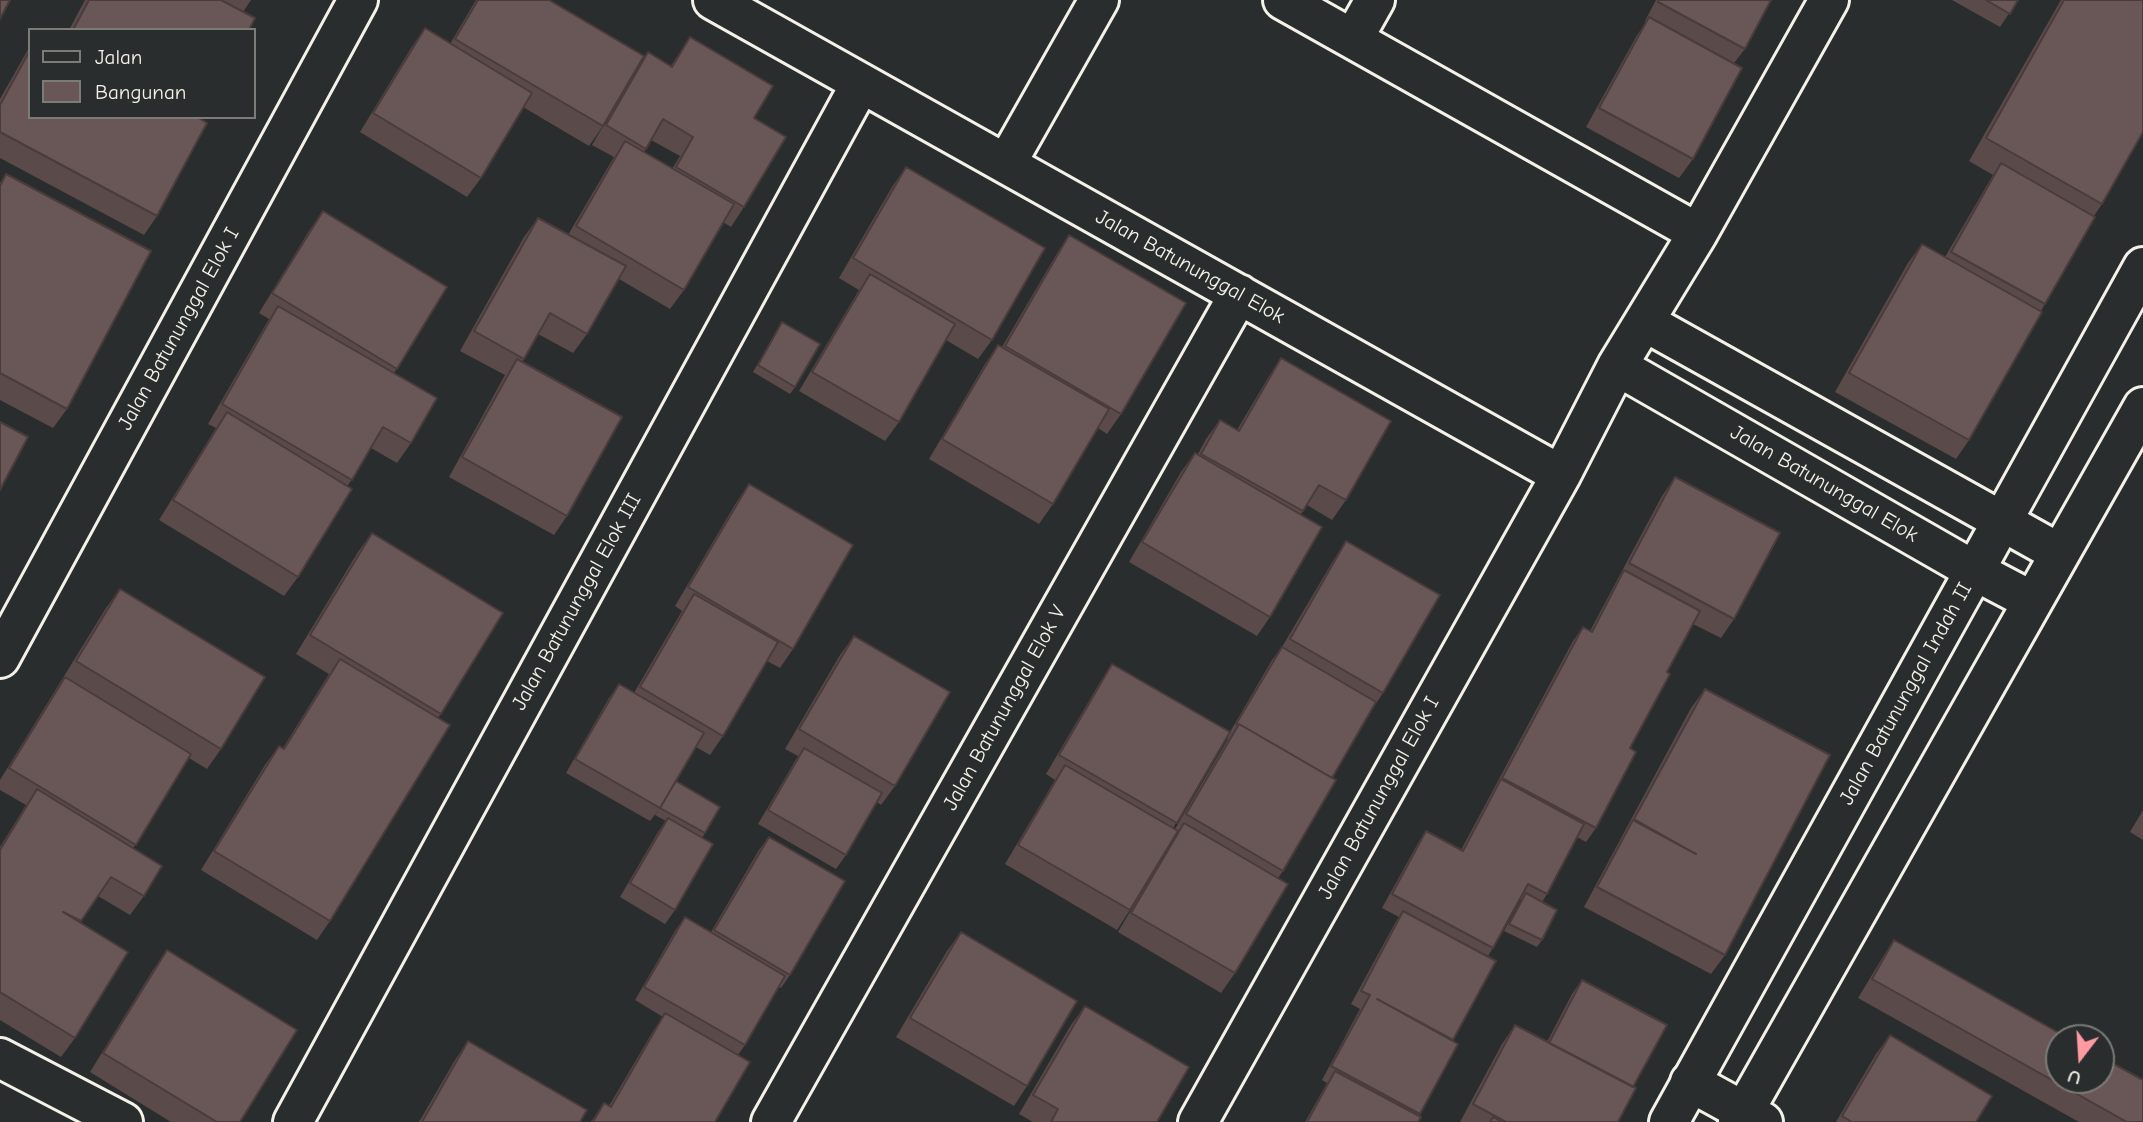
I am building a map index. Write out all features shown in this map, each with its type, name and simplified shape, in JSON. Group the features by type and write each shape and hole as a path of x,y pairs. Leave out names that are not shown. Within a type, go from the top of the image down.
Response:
{"street":[{"name":"Jalan Batununggal Elok I","path":"0,659 358,0"},
{"name":"Jalan Batununggal Elok","path":"713,0 1561,475"},
{"path":"1006,164 1099,0"},
{"path":"1283,0 1698,233"},
{"path":"1353,40 1375,0"},
{"path":"1561,475 1617,366 1698,233 1829,0"},
{"name":"Jalan Batununggal Elok III","path":"293,1122 861,83"},
{"name":"Jalan Batununggal Indah II","path":"1669,1122 2143,267"},
{"name":"Jalan Batununggal Elok V","path":"771,1122 1239,294"},
{"path":"1645,322 2059,553"},
{"name":"Jalan Batununggal Elok","path":"1617,366 2032,601"},
{"path":"1690,1082 1748,1118 1842,940 2143,407"},
{"name":"Jalan Batununggal Elok I","path":"1198,1122 1561,475"},
{"path":"0,1058 123,1122"}],"building":[{"path":"0,0 10,0 0,19"},
{"path":"89,0 221,0 255,18 250,28 74,28"},
{"path":"478,0 549,0 644,56 603,126 455,39"},
{"path":"1771,0 1745,49 1658,2"},
{"path":"1986,0 2018,0 2010,14"},
{"path":"2064,0 2143,0 2143,132 2102,204 1986,138"},
{"path":"1649,17 1742,68 1693,159 1599,108"},
{"path":"425,28 532,93 481,178 373,113"},
{"path":"690,37 773,86 754,118 786,137 744,207 676,167 693,137 663,119 646,149 606,125 648,52 672,67"},
{"path":"28,54 28,119 200,119 207,123 157,216 0,132 0,105"},
{"path":"625,141 734,204 684,290 576,226"},
{"path":"2001,163 2095,217 2045,304 1951,252"},
{"path":"906,167 1045,248 992,340 853,258"},
{"path":"6,174 151,251 67,409 0,373 0,186"},
{"path":"323,211 447,287 397,369 272,293"},
{"path":"538,218 626,266 587,334 550,313 524,359 474,331"},
{"path":"1069,235 1186,303 1121,414 1005,346"},
{"path":"1922,244 2042,312 1969,440 1849,373"},
{"path":"870,274 955,324 899,422 812,372"},
{"path":"278,306 437,398 411,443 383,427 352,480 222,404"},
{"path":"782,322 820,344 795,387 758,365"},
{"path":"998,345 1109,409 1053,504 942,439"},
{"path":"1281,358 1391,421 1346,500 1319,485 1303,511 1201,454 1220,420 1239,431"},
{"path":"517,359 622,417 567,516 462,457"},
{"path":"227,412 352,489 298,577 173,500"},
{"path":"0,422 28,437 0,490"},
{"path":"1195,453 1322,527 1270,617 1142,542"},
{"path":"1675,477 1780,533 1734,619 1629,563"},
{"path":"749,484 853,545 793,649 688,587"},
{"path":"372,533 503,613 441,714 310,635"},
{"path":"1346,541 1440,595 1383,693 1290,639"},
{"path":"1624,570 1700,611 1630,748 1636,752 1596,828 1502,778 1583,627 1592,632"},
{"path":"120,589 265,677 221,749 76,661"},
{"path":"694,594 778,642 723,736 640,687"},
{"path":"854,636 950,692 895,786 799,729"},
{"path":"1282,647 1376,702 1332,778 1236,724"},
{"path":"340,659 450,725 330,921 214,851 279,746 284,749"},
{"path":"1112,664 1230,732 1177,823 1059,755"},
{"path":"65,677 191,754 136,845 9,768"},
{"path":"619,684 704,733 660,808 575,759"},
{"path":"1705,689 1830,755 1725,955 1597,887 1633,820 1696,854 1634,819"},
{"path":"1239,724 1336,780 1283,871 1186,814"},
{"path":"804,748 882,793 846,855 768,810"},
{"path":"1065,765 1178,831 1130,910 1018,845"},
{"path":"1501,779 1584,824 1547,894 1528,884 1493,948 1392,894 1426,831 1463,851"},
{"path":"676,781 720,807 705,833 660,808"},
{"path":"37,789 162,866 144,896 111,877 81,921 63,912 128,952 75,1038 0,992 0,850"},
{"path":"668,818 713,844 675,910 630,883"},
{"path":"1184,823 1288,884 1235,973 1131,913"},
{"path":"769,837 845,881 790,975 714,930"},
{"path":"1526,893 1557,910 1542,940 1509,924"},
{"path":"1403,911 1496,961 1453,1040 1377,999 1458,1044 1420,1114 1331,1066 1370,995 1361,991"},
{"path":"685,917 785,976 745,1045 644,987"},
{"path":"961,932 1077,1001 1027,1086 910,1018"},
{"path":"1894,940 2045,1025 2045,1076 1872,979"},
{"path":"167,950 297,1030 240,1122 217,1122 103,1053"},
{"path":"1582,980 1667,1025 1633,1087 1549,1043"},
{"path":"1085,1006 1189,1067 1157,1122 1051,1122 1058,1109 1033,1095"},
{"path":"665,1013 750,1062 715,1122 593,1122 604,1103 611,1107"},
{"path":"1515,1025 1636,1088 1618,1122 1506,1122 1473,1104"},
{"path":"1890,1035 1992,1096 1976,1122 1852,1122 1842,1116"},
{"path":"468,1041 587,1110 580,1122 422,1122"},
{"path":"2115,1065 2143,1080 2143,1122 2127,1122 2077,1094 2115,1094"},
{"path":"1335,1071 1421,1117 1418,1122 1307,1122"}]}
